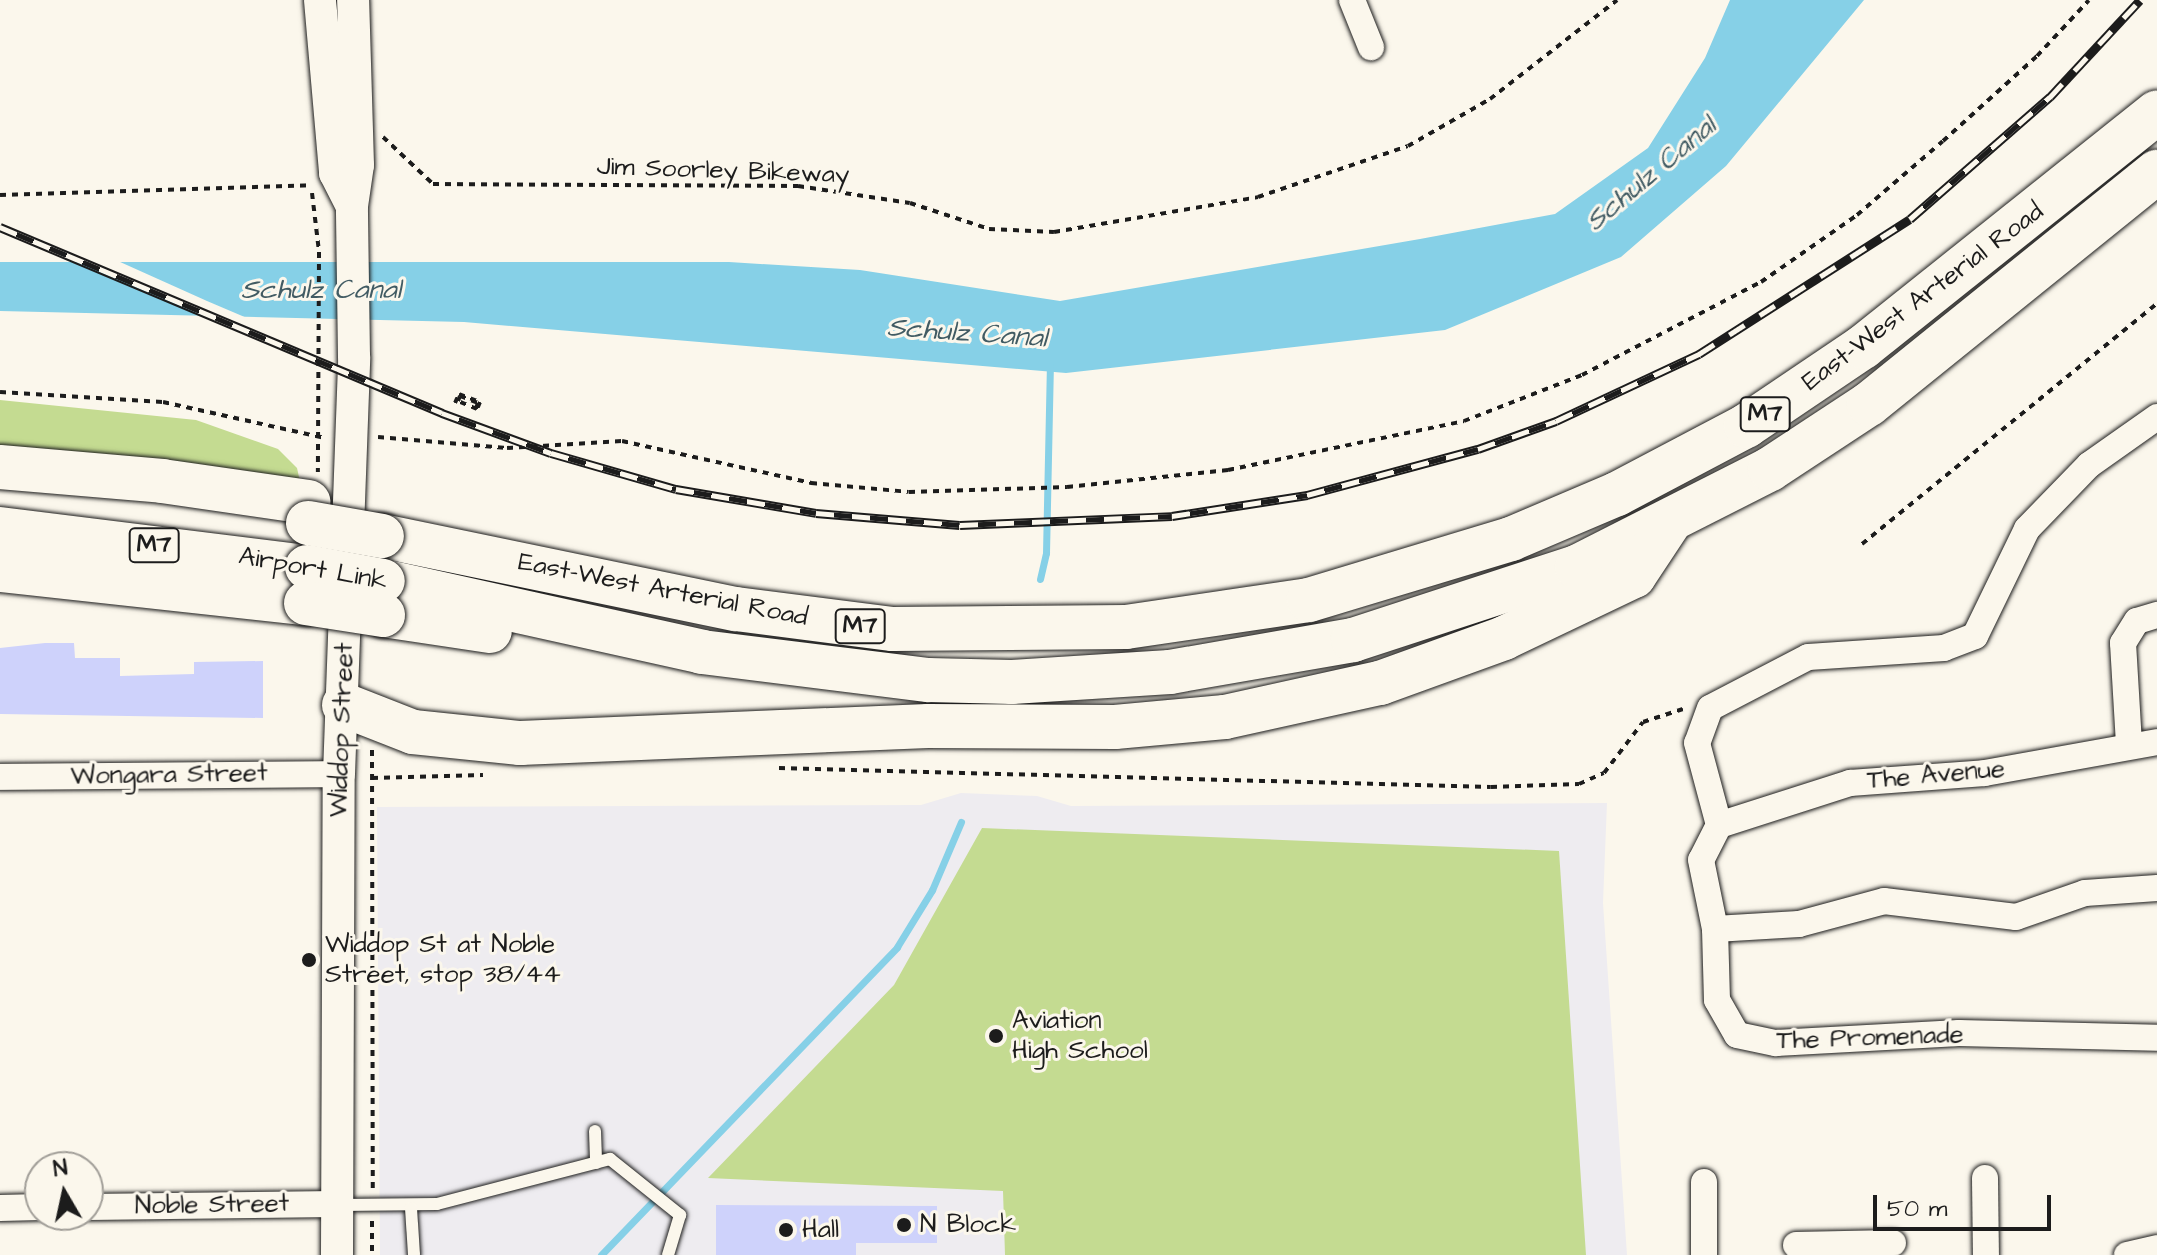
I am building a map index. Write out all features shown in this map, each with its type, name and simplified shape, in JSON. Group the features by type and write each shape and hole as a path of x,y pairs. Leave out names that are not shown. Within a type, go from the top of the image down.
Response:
{"highway":[{"name":"East-West Arterial Road","path":"308,513 736,609 944,632 1126,627 1241,612 1378,583 1558,520 1746,426 1863,347 2157,112"},
{"name":"East-West Arterial Road","path":"623,633 781,666 914,679 1012,682 1170,672 1275,656 1423,621 1577,567 1770,469 1869,404 2157,172"},
{"path":"0,467 162,481 308,513"},
{"name":"Airport Link","path":"0,493 308,513"},
{"path":"344,705 413,732 520,743 882,727 1115,727 1225,717 1380,683 1504,638 1634,576 1670,521"},
{"name":"Airport Link","path":"0,529 383,598 623,633"},
{"path":"0,570 306,585"}],"street":[{"name":"Widdop Street","path":"320,0 333,161 352,206"},
{"name":"Widdop Street","path":"337,1255 339,774 344,705 333,438 355,327 352,206 358,165 353,0"},
{"path":"1352,0 1371,47"},
{"path":"1719,825 1697,743 1705,713 1808,657 1944,648 1975,636 2027,529 2089,465 2157,417"},
{"path":"2129,744 2123,643 2137,621 2157,615"},
{"name":"The Avenue","path":"1719,825 1850,783 1985,773 2129,744 2157,742"},
{"name":"Wongara Street","path":"0,777 339,774"},
{"name":"The Promenade","path":"1719,825 1701,860 1715,929 1719,1009 1729,1028 1746,1039 1959,1033 2157,1038"},
{"path":"1715,929 1784,927 1897,900 2016,917 2085,893 2157,888"},
{"path":"1985,1178 1986,1255"},
{"path":"1704,1182 1704,1255"},
{"name":"Noble Street","path":"104,1207 336,1204"},
{"path":"0,1208 24,1207"},
{"path":"1796,1245 1846,1250 1893,1243"},
{"path":"2127,1255 2157,1248"}],"lane":[{"path":"595,1131 596,1163"},
{"path":"336,1204 411,1208 610,1159 680,1215 668,1255"},
{"path":"411,1208 414,1255"}],"path":[{"name":"Jim Soorley Bikeway","path":"368,137 384,136 433,184 798,186 910,203 989,229 1054,232 1258,197 1408,146 1490,99 1617,0"},
{"path":"0,392 163,402 333,438 400,435 507,448 622,441 811,483 909,492 1067,487 1228,470 1373,444 1464,421 1582,375 1761,282 1857,215 2037,56 2089,0"},
{"path":"311,175 319,252 318,326 333,438"},
{"path":"0,195 312,187"},
{"path":"1862,544 2157,303"},
{"path":"459,394 480,402 477,409 456,402 459,394"},
{"path":"456,402 460,396 478,403 475,411"},
{"path":"765,766 1491,787 1579,784 1604,773 1643,722 1673,709 1705,713"},
{"path":"372,737 372,1255"},
{"path":"372,778 493,775"}],"shaded area":[{"name":"Aviation High School","path":"961,793 1037,796 1071,806 1607,803 1603,903 1627,1255 380,1255 377,807 921,805"}],"green space":[{"path":"0,400 196,420 278,449 297,468 301,486 0,452"},
{"path":"982,828 1559,851 1586,1255 1005,1255 1003,1191 708,1178 894,985"}],"water":[{"name":"Schulz Canal","path":"1730,0 1864,0 1726,166 1621,257 1445,330 1066,373 464,322 0,311 0,262 729,262 860,270 1060,301 1420,239 1555,214 1648,148 1705,58"}],"pier":[{"path":"69,257 109,257 254,321 213,320"}],"building":[{"path":"74,643 75,658 120,658 120,676 194,674 194,662 263,661 263,718 0,714 0,648"},
{"name":"Hall","path":"716,1205 937,1206 937,1243 856,1243 856,1255 716,1255"}],"waterway":[{"name":"Schulz Canal","path":"1040,579 1046,553 1050,366"},
{"path":"601,1255 897,947 932,890 961,822"}],"railway":[{"path":"0,227 442,413 551,453 676,489 816,513 960,525 1172,516 1307,495 1478,449 1556,421 1699,354 1910,219 2050,97 2140,0"}],"place":[{"name":"Widdop St at Noble Street, stop 38/44","path":"309,960"},
{"name":"Aviation High School","path":"996,1036"},
{"name":"N Block","path":"904,1225"},
{"name":"Hall","path":"786,1230"}]}
